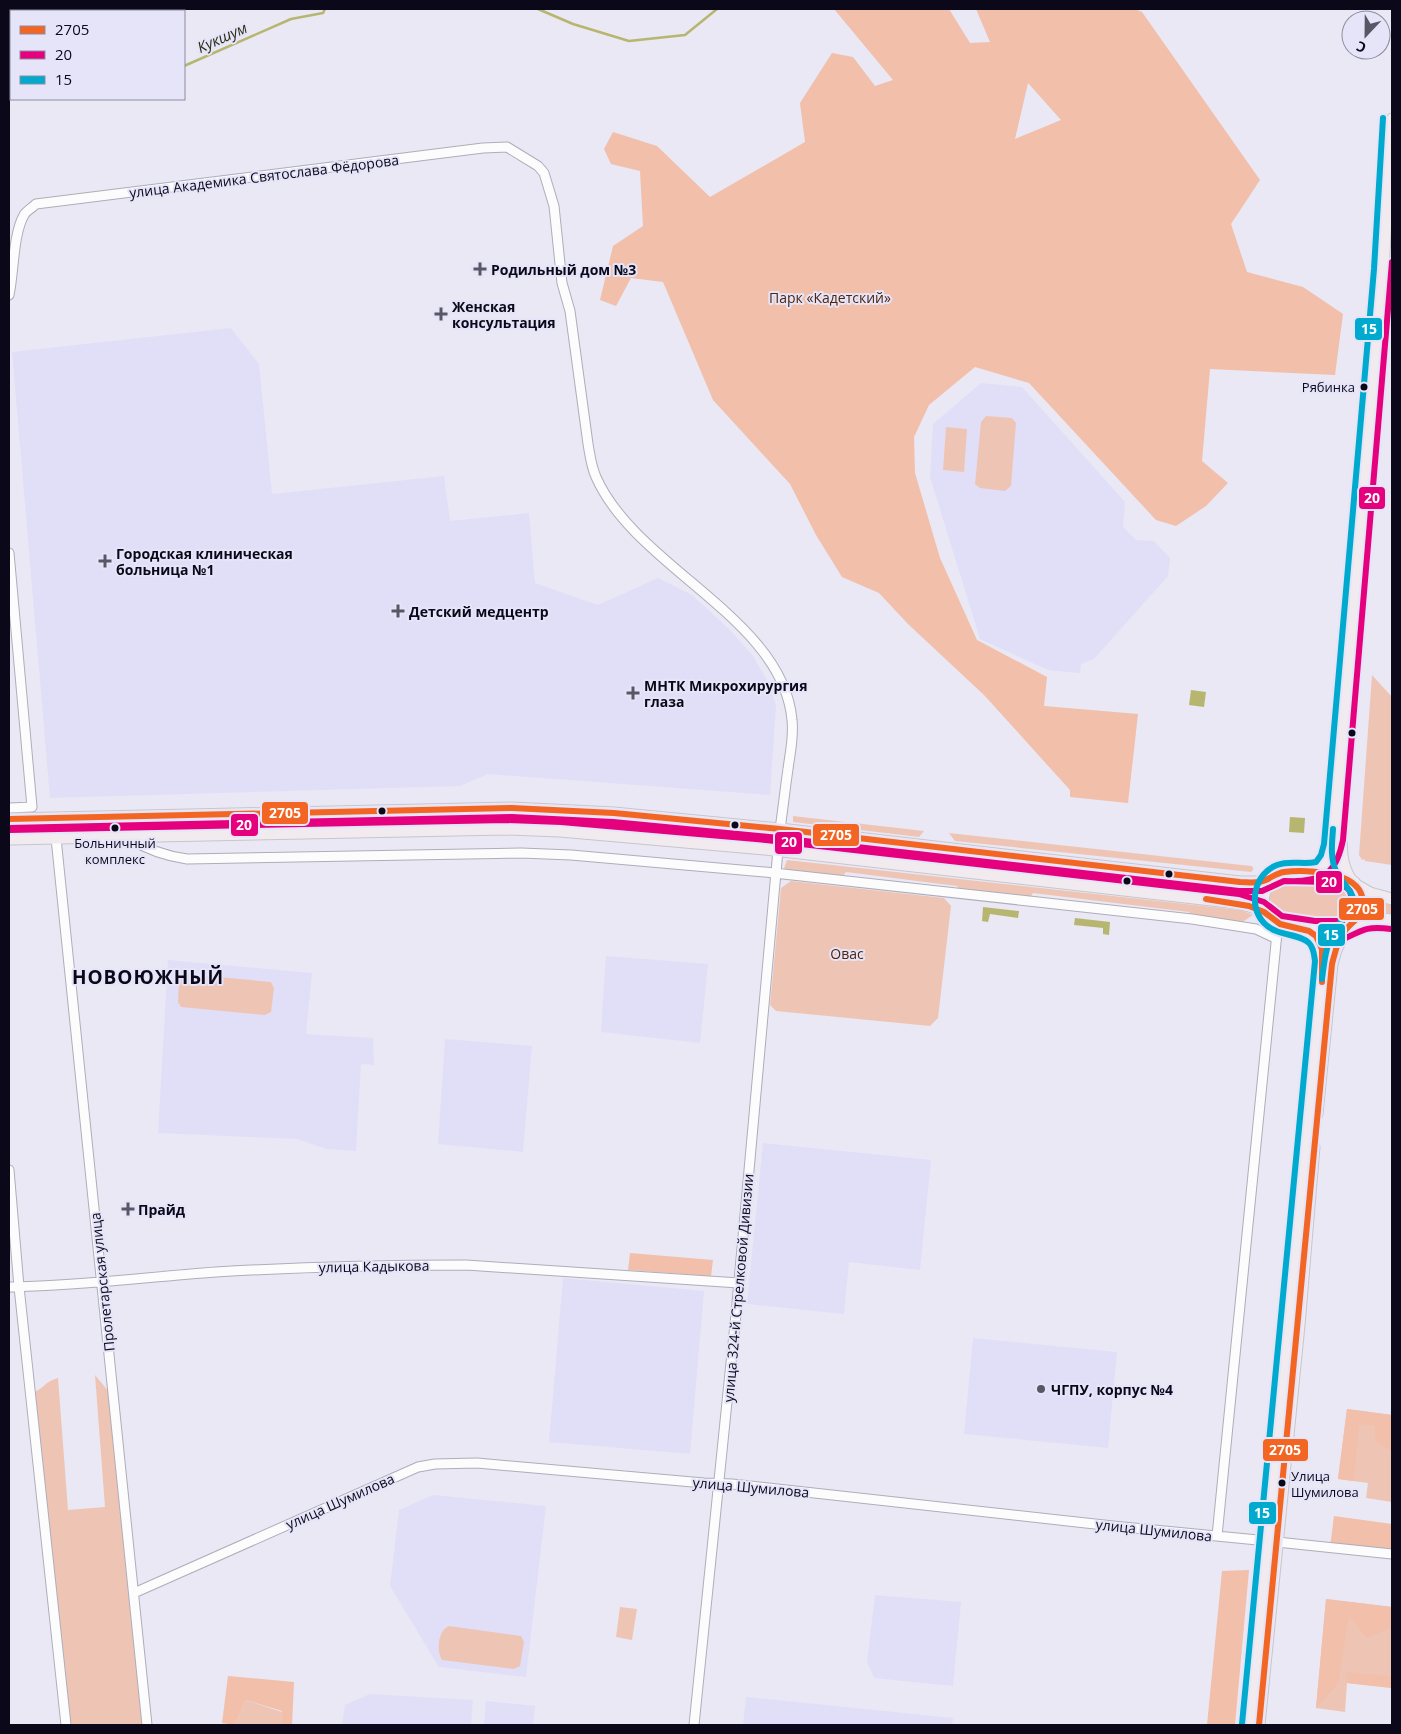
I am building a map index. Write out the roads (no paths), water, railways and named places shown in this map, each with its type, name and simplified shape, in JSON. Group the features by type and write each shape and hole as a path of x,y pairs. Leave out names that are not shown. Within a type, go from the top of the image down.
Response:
{"main road":[{"path":"1376,392 1389,212 1392,119"},
{"path":"1311,1137 1332,964 1336,950 1349,926 1358,918 1363,906 1360,892 1344,867 1341,851 1365,508 1392,237"},
{"path":"1310,873 1317,871 1326,864 1333,846 1353,662"},
{"path":"9,819 512,808 567,810 780,829 1230,881 1260,882 1282,872 1339,875 1370,893 1392,899"},
{"path":"426,810 427,830"},
{"path":"314,812 314,832"},
{"path":"155,816 156,836"},
{"path":"50,818 56,830 56,838"},
{"path":"9,839 427,830 506,829 560,831 778,850 1238,903 1256,908 1273,920 1300,928 1315,936 1324,953 1324,961 1311,1137 1273,1541 1259,1725"},
{"path":"778,850 780,829"},
{"path":"1273,877 1266,888 1263,901 1273,920"},
{"path":"1300,928 1336,931 1362,920 1372,918 1392,920"},
{"path":"1251,1725 1273,1541"}],"street":[{"name":"улица Академика Святослава Фёдорова","path":"9,295 18,234 24,215 36,204 508,147 538,166 544,173 553,202 562,284 570,312 591,466 608,499 631,527 671,566 756,642 772,662 781,680 792,719 792,738 780,829"},
{"path":"9,553 32,807"},
{"path":"9,808 32,807 50,818"},
{"path":"126,837 168,857 187,859 521,853 571,854 776,873 1199,919 1256,930 1275,938"},
{"name":"Пролетарская улица","path":"56,838 147,1725"},
{"name":"улица 324-й Стрелковой Дивизии","path":"694,1725 739,1283 778,850"},
{"path":"1217,1536 1275,938 1273,920"},
{"path":"9,1170 19,1287 66,1725"},
{"name":"улица Кадыкова","path":"9,1287 217,1272 466,1265 739,1283"},
{"name":"улица Шумилова","path":"134,1593 418,1467 435,1464 476,1463 732,1484 1392,1554"}],"waterway":[{"name":"Кукшум","path":"185,66 291,19 323,13 325,9"},
{"name":"Кукшум","path":"538,9 573,24 629,41 685,35 717,9"}],"place":[{"name":"Родильный дом №3","path":"480,269"},
{"name":"Женская консультация","path":"441,314"},
{"name":"Рябинка","path":"1364,387"},
{"name":"Городская клиническая больница №1","path":"105,561"},
{"name":"Детский медцентр","path":"398,611"},
{"name":"МНТК Микрохирургия глаза","path":"633,693"},
{"name":"Больничный комплекс","path":"115,828"},
{"name":"Прайд","path":"128,1209"},
{"name":"ЧГПУ, корпус №4","path":"1041,1389"},
{"name":"Улица Шумилова","path":"1282,1483"}],"district":[{"name":"НОВОЮЖНЫЙ","path":"148,977"}],"park label":[{"name":"Парк «Кадетский»","path":"830,297"},
{"name":"Овас","path":"847,953"}]}
